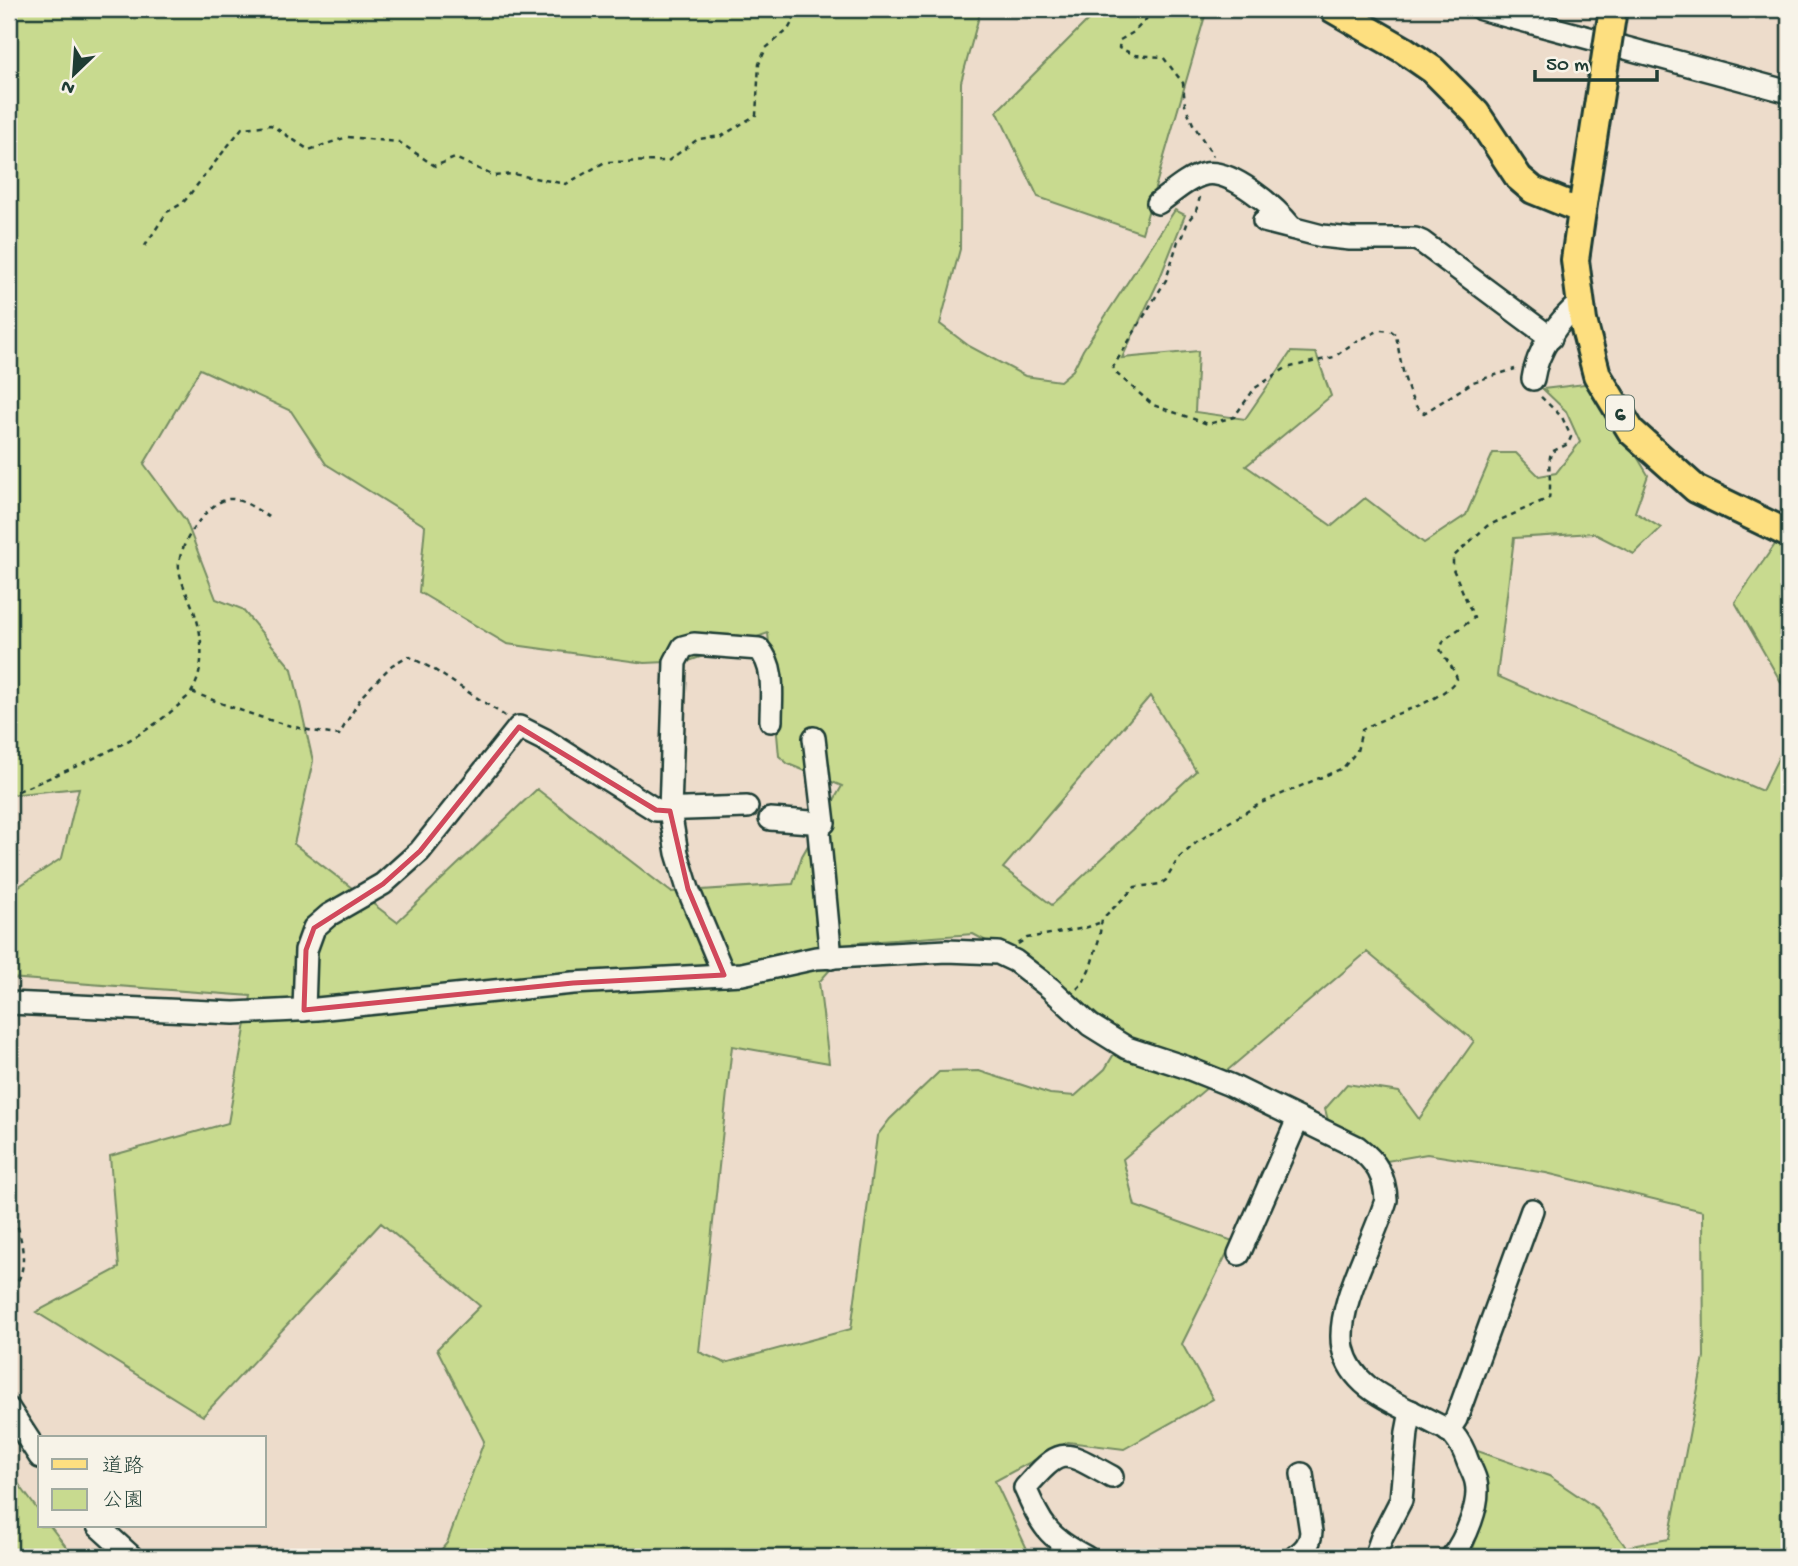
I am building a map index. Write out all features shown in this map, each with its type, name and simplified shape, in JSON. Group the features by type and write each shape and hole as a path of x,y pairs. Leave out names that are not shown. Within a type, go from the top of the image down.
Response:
{"main road":[{"path":"1333,9 1404,50 1452,87 1476,113 1519,178 1533,190 1583,203"},
{"name":"6","path":"1613,9 1576,261 1583,321 1597,375 1630,431 1696,489 1789,534"}],"street":[{"path":"1481,9 1789,92"},
{"path":"1158,203 1191,180 1206,174 1222,176 1255,194 1279,212 1292,228"},
{"path":"1264,222 1350,239 1415,239 1551,338"},
{"path":"1533,374 1564,315 1580,303"},
{"path":"724,975 688,889 677,853 670,811 675,662 683,647 694,644 759,649 769,668 772,687 771,721"},
{"path":"304,1010 306,950 314,928 329,915 383,884 420,851 519,727 545,740 656,810 747,807"},
{"path":"770,819 824,823 814,738"},
{"path":"818,822 831,958"},
{"path":"9,1003 234,1013 304,1010 573,983 724,975 831,958 947,951 998,953 1010,959 1065,1002 1090,1025 1126,1048 1230,1084 1357,1147 1369,1156 1383,1177 1386,1200 1344,1313 1343,1349 1349,1366 1374,1392 1452,1433 1464,1451 1477,1484 1472,1518 1461,1546 1452,1557"},
{"path":"1239,1254 1298,1119"},
{"path":"1448,1431 1456,1419 1532,1210"},
{"path":"9,1409 38,1454"},
{"path":"1376,1557 1382,1536 1401,1500 1411,1411"},
{"path":"1086,1557 1068,1548 1042,1526 1025,1488 1055,1457 1065,1456 1082,1461 1111,1477"},
{"path":"1294,1557 1306,1549 1311,1541 1302,1474"},
{"path":"100,1528 132,1557"}],"path":[{"path":"145,246 167,212 183,203 242,128 271,125 309,150 347,137 399,142 435,166 455,158 495,176 513,174 566,184 605,162 668,161 698,139 722,136 756,115 760,64 765,48 788,30 799,9"},
{"path":"1065,1002 1083,983 1099,939 1102,919 1135,887 1161,884 1178,859 1198,841 1261,803 1343,768 1357,751 1362,730 1419,705 1452,685 1457,679 1455,671 1446,662 1440,649 1444,640 1474,618 1452,569 1453,557 1488,526 1549,498 1550,452 1568,444 1571,437 1562,417 1539,395 1533,374 1513,369 1473,382 1424,413 1419,412 1414,405 1402,366 1396,335 1391,331 1380,330 1355,342 1334,357 1286,368 1255,388 1234,417 1208,424 1153,405 1117,374 1113,367 1166,280 1178,241 1196,211 1200,197 1222,176 1222,169 1193,124 1185,105 1183,83 1163,57 1135,55 1119,48 1120,40 1134,32 1149,16 1149,9"},
{"path":"9,795 140,733 171,712 192,692 200,668 200,642 196,617 179,568 179,558 198,522 212,505 225,499 234,499 253,507 270,518"},
{"path":"192,692 270,722 339,735 362,696 392,665 408,656 433,669 519,727"},
{"path":"1010,959 1019,943 1027,938 1085,928 1101,922"},
{"path":"9,1082 9,1110"},
{"path":"9,1198 21,1244 23,1266 18,1282 9,1291"}],"highlighted area":[{"path":"519,727 656,810 670,811 688,889 724,975 573,983 304,1010 306,950 314,928 383,884 420,851"}],"green space":[{"path":"9,9 981,9 961,82 960,249 940,324 969,346 1025,376 1060,381 1073,370 1083,350 1175,210 1185,215 1159,280 1122,358 1198,351 1195,412 1245,419 1291,352 1316,353 1331,396 1246,466 1332,526 1365,498 1424,543 1466,515 1493,453 1516,453 1539,476 1556,473 1580,442 1566,411 1543,389 1593,383 1648,475 1635,512 1661,528 1634,554 1593,533 1514,538 1497,676 1762,791 1789,736 1789,1557 1470,1557 1481,1526 1484,1479 1469,1448 1549,1476 1596,1508 1626,1547 1669,1539 1704,1357 1703,1211 1546,1173 1427,1154 1381,1162 1330,1128 1325,1109 1347,1084 1399,1092 1419,1119 1474,1041 1367,952 1123,1159 1135,1206 1233,1241 1182,1344 1213,1399 1124,1449 1068,1442 995,1481 1027,1549 1039,1557 435,1557 447,1543 484,1441 437,1349 480,1306 381,1223 203,1416 36,1312 119,1268 110,1156 228,1123 251,996 9,978 9,889 16,888 62,858 79,788 9,795","holes":["200,369 291,411 326,464 425,526 419,592 507,644 645,663 689,661 768,633 779,756 788,764 842,786 802,856 793,884 671,892 537,789 397,922 294,844 313,761 292,669 242,609 216,599 186,521 144,464","1150,696 1196,771 1052,905 1003,868","973,934 1048,974 1124,1037 1105,1069 1075,1096 1050,1094 979,1071 939,1072 890,1119 877,1136 851,1329 725,1363 699,1352 732,1046 829,1063 819,982 854,943"]},
{"path":"1099,9 1207,9 1142,233 1038,197 997,111"},
{"path":"1776,543 1789,550 1789,696 1735,602"},
{"path":"9,1471 38,1510 38,1528 52,1528 74,1557 9,1557"}]}
